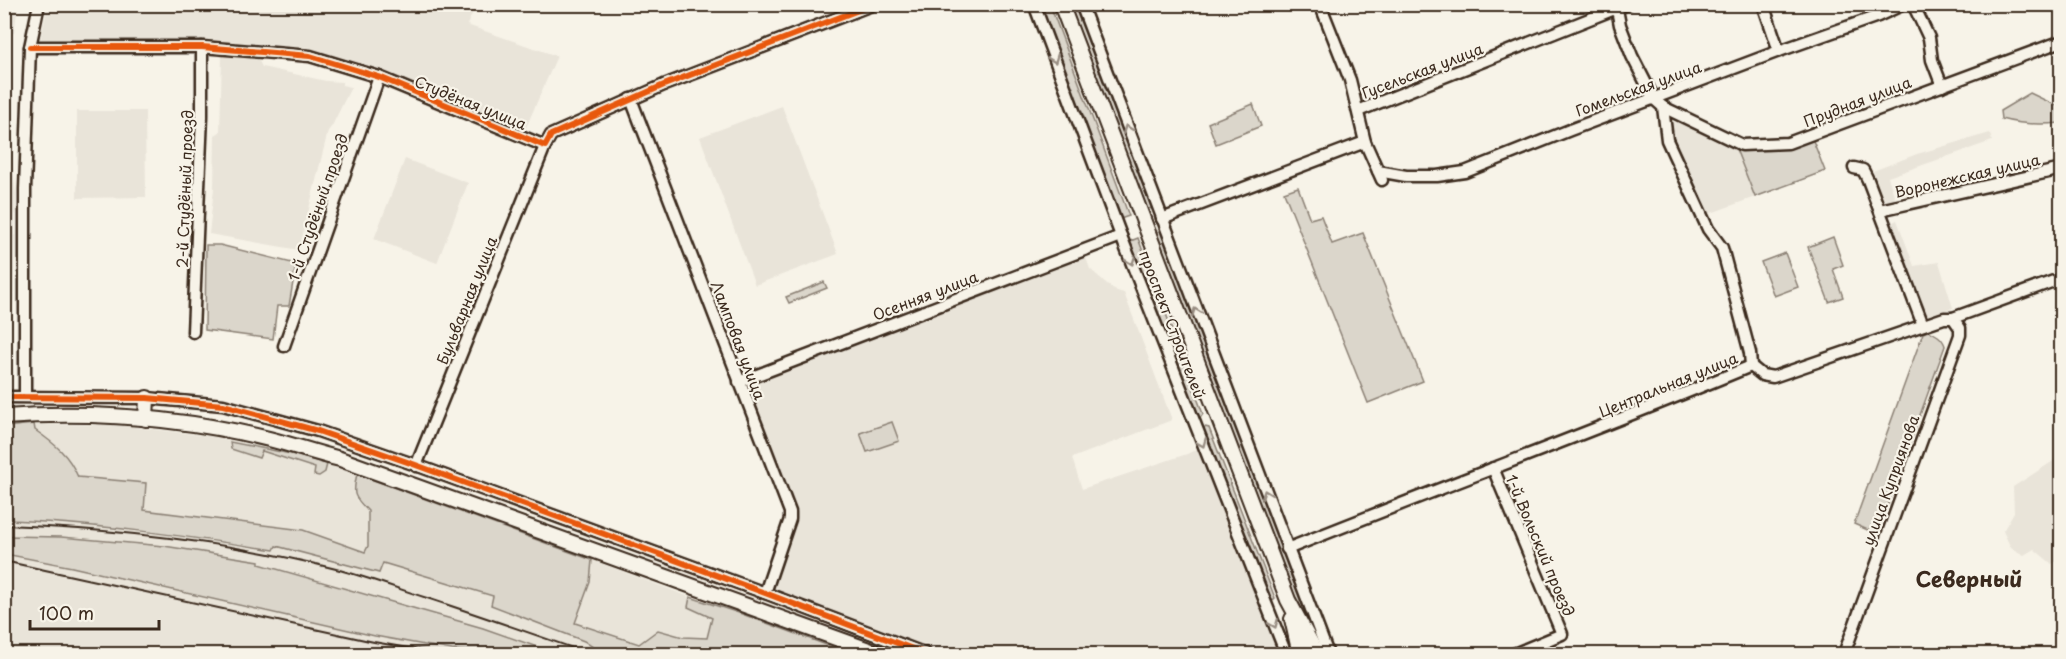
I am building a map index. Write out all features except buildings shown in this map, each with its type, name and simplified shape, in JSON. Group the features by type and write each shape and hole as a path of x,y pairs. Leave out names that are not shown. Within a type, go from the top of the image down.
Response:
{"main road":[{"name":"проспект Строителей","path":"1061,4 1288,600 1317,654"},
{"path":"146,419 147,398"},
{"path":"4,417 92,415 146,419 268,439 339,459 880,654"},
{"name":"проспект Строителей","path":"1288,600 1300,654"}],"street":[{"path":"25,396 25,189 30,47 39,4"},
{"path":"544,146 551,135 631,99 874,4"},
{"name":"проспект Строителей","path":"1034,4 1121,236 1286,654"},
{"name":"проспект Строителей","path":"1080,4 1328,654"},
{"path":"1320,4 1350,80 1358,111"},
{"path":"1762,4 1779,51"},
{"name":"Гомельская улица","path":"1365,142 1380,175 1437,176 1465,172 1779,51 1878,16 1904,4"},
{"path":"1913,4 1929,38 1932,60 1942,86"},
{"path":"1620,6 1620,25 1632,56 1654,99"},
{"name":"Гусельская улица","path":"1365,142 1358,111 1620,6"},
{"name":"Прудная улица","path":"1654,99 1663,107 1742,145 1788,143 2061,41"},
{"name":"Студёная улица","path":"30,47 202,47 310,56 379,77 544,146"},
{"name":"2-й Студёный проезд","path":"194,332 202,116 202,47"},
{"name":"1-й Студёный проезд","path":"284,346 379,77"},
{"name":"Ламповая улица","path":"631,99 790,512 790,519 765,593"},
{"path":"1663,107 1667,140 1708,229 1722,248 1750,353 1751,366"},
{"path":"1161,219 1365,142"},
{"name":"Бульварная улица","path":"416,466 544,146"},
{"path":"1854,168 1863,170 1923,325"},
{"name":"Воронежская улица","path":"1880,210 2061,168"},
{"name":"Осенняя улица","path":"739,382 1121,236"},
{"name":"Центральная улица","path":"1287,549 1629,417 1751,366 1762,375 1773,377 1944,318 1953,318 2061,278"},
{"name":"улица Куприянова","path":"1844,654 1960,335 1960,328 1953,318"},
{"path":"4,397 147,398 223,405 318,431 765,593 926,654"},
{"name":"1-й Вольский проезд","path":"1493,468 1562,634 1514,654"}],"shaded area":[{"path":"455,4 473,12 467,25 557,56 524,132 380,73 311,48 200,41 39,44 48,5"},
{"path":"4,5 18,5 14,33 5,35"},
{"path":"1040,5 1050,5 1129,216 1120,219"},
{"path":"1070,5 1076,5 1152,208 1146,210"},
{"path":"222,56 257,57 262,67 326,81 342,82 342,85 351,87 328,131 299,250 209,234 214,188 215,135 220,132"},
{"path":"2030,93 2057,106 2061,104 2061,123 2031,124 2001,119 2000,111"},
{"path":"1253,104 1261,126 1216,144 1208,123"},
{"path":"782,106 838,254 755,285 700,137"},
{"path":"77,111 145,111 146,197 77,198"},
{"path":"1673,122 1695,127 1734,144 1755,197 1711,213 1705,213 1671,137"},
{"path":"5,127 8,127 16,194 13,304 4,304"},
{"path":"1990,133 1992,141 1888,177 1896,201 1886,205 1873,171 1917,154"},
{"path":"1812,138 1825,171 1755,197 1734,144"},
{"path":"405,159 468,183 437,263 374,239"},
{"path":"1298,187 1310,219 1321,216 1332,244 1363,233 1423,381 1368,403 1284,192"},
{"path":"1897,220 1914,266 1939,262 1953,308 1922,317 1889,224"},
{"path":"1161,230 1312,625 1310,628 1307,627 1292,591 1154,233"},
{"path":"1833,237 1843,265 1833,269 1843,297 1829,302 1808,247"},
{"path":"1138,238 1203,414 1201,417 1197,416 1128,242"},
{"path":"206,245 220,245 296,264 289,306 277,306 273,339 205,330"},
{"path":"1785,253 1798,287 1774,296 1761,262"},
{"path":"1085,255 1090,269 1114,290 1124,293 1172,420 1072,458 1082,489 1199,448 1280,654 937,654 776,597 771,592 771,584 795,521 747,387 748,384"},
{"path":"824,282 827,288 789,303 786,297"},
{"path":"1928,331 1938,336 1945,346 1877,534 1854,524 1923,333"},
{"path":"892,422 899,441 867,452 860,433"},
{"path":"34,424 118,425 210,436 291,454 357,474 356,500 368,511 368,546 365,552 303,530 144,510 146,483 78,478 73,466 49,440 35,430"},
{"path":"34,424 35,430 66,456 78,477 146,483 144,510 303,530 365,552 368,546 368,511 355,495 357,474 592,560 590,582 575,623 639,644 658,630 683,637 707,638 712,618 688,607 690,597 851,654 603,654 584,641 491,605 493,596 383,563 379,573 276,546 274,550 106,527 5,520 5,427"},
{"path":"1205,427 1209,428 1275,598 1272,601 1203,431"},
{"path":"230,442 327,464 325,472 319,476 314,475 315,468 262,451 259,458 231,449"},
{"path":"2061,456 2061,559 2052,564 2034,549 2024,555 2011,548 2003,531 2014,512 2013,487"},
{"path":"5,520 61,522 163,532 274,550 276,546 378,573 383,563 494,596 491,605 584,641 601,654 557,654 483,628 259,564 259,561 164,546 61,537 5,536"},
{"path":"5,536 61,537 164,546 259,561 259,564 483,628 557,654 495,654 452,650 375,636 72,567 5,554"},
{"path":"5,554 72,567 375,636 452,650 495,654 5,654"},
{"path":"592,560 690,597 688,607 712,618 707,638 683,637 658,630 639,644 575,623 590,582"}],"railway":[{"path":"4,525 128,533 251,550 292,559 368,578 590,654"},
{"path":"4,561 374,642 442,654"}],"cycle path":[{"path":"30,47 202,47 310,56 379,77 545,146 551,135 664,85 874,4"},
{"path":"4,397 147,398 223,405 318,431 765,593 926,654"}],"district":[{"name":"Северный","path":"1969,578"}]}
